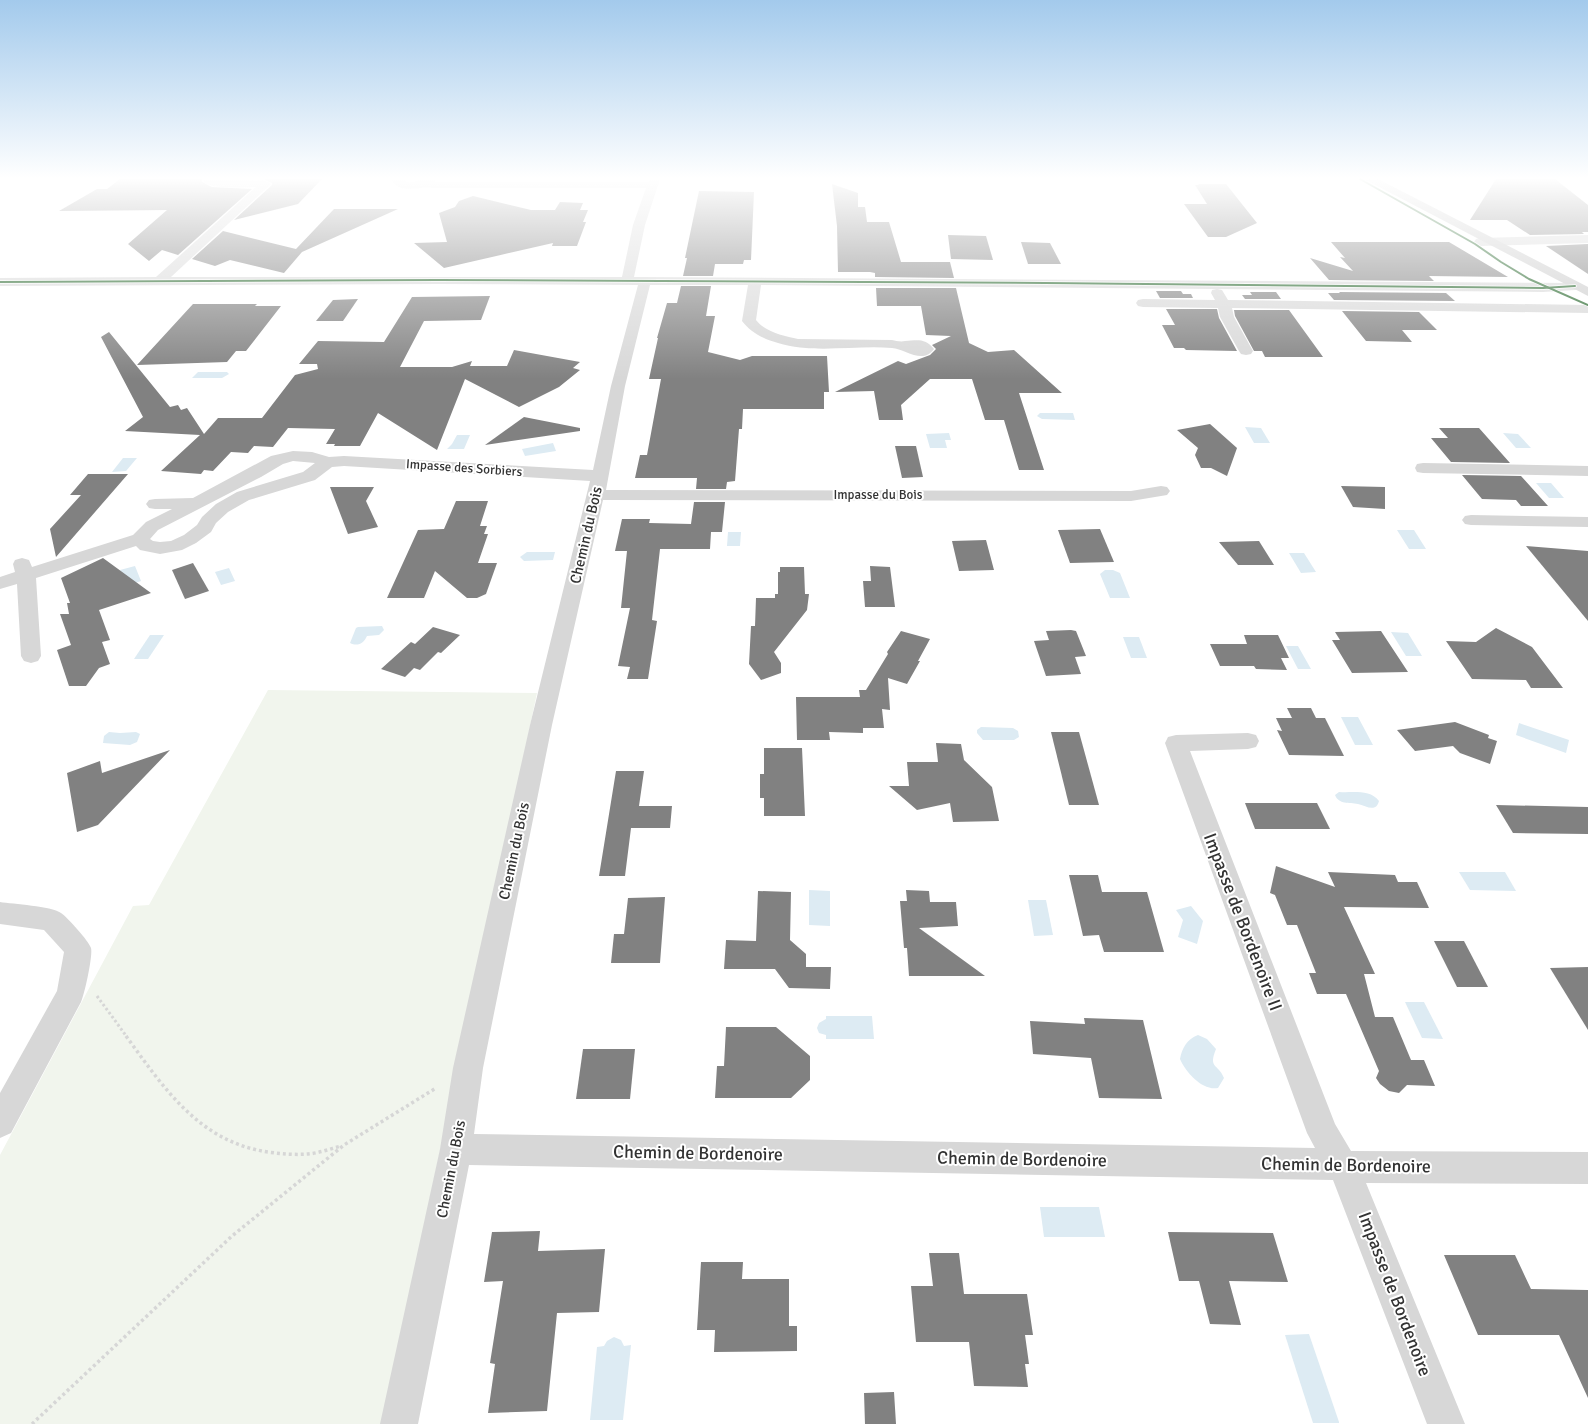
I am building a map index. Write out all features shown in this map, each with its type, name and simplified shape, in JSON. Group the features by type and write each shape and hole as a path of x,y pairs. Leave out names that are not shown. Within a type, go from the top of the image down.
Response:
{"main road":[{"path":"1491,245 1570,286 1588,292"},
{"path":"1570,286 1588,300"}],"street":[{"path":"160,282 200,245"},
{"path":"627,281 635,245"},
{"path":"0,282 645,281 1211,284 1543,288 1570,286"},
{"name":"Chemin du Bois","path":"399,1424 456,1149 468,1068 541,725 598,486 618,386 645,281"},
{"path":"755,282 749,321 755,328 781,340 798,343 892,344 907,347"},
{"path":"1211,284 1224,304 1228,317 1246,351"},
{"path":"1143,303 1588,309"},
{"name":"Impasse des Sorbiers","path":"0,583 24,570 139,539 152,526 277,460 292,456 312,457 328,462 344,461 598,486"},
{"path":"139,539 147,546 175,546 190,539 205,528 208,521 222,508 243,496 309,476 328,462"},
{"path":"1423,468 1588,471"},
{"name":"Impasse du Bois","path":"598,486 1131,496 1161,491"},
{"path":"155,504 196,503"},
{"path":"1471,520 1588,522"},
{"path":"24,570 31,656"},
{"name":"Impasse de Bordenoire II","path":"1248,742 1176,743 1323,1133 1342,1165"},
{"path":"0,913 51,920 78,950 71,993 0,1123"},
{"name":"Chemin de Bordenoire","path":"456,1149 1342,1165 1356,1167 1588,1168"},
{"name":"Impasse de Bordenoire","path":"1342,1165 1361,1208 1446,1424"}],"path":[{"path":"71,993 96,995 165,1089 190,1115 219,1136 249,1148 284,1154 309,1154 344,1145"},
{"path":"32,1424 232,1236 344,1145 468,1068"}],"shaded area":[{"path":"198,372 227,372 229,374 222,378 192,378"},
{"path":"1040,413 1073,413 1075,420 1042,419 1037,416"},
{"path":"1245,427 1261,428 1270,443 1254,443"},
{"path":"949,433 951,440 945,440 947,448 930,448 926,434"},
{"path":"1503,433 1518,434 1531,448 1516,448"},
{"path":"457,435 470,435 464,449 447,449 452,444"},
{"path":"553,443 556,451 525,456 522,449"},
{"path":"123,458 137,458 126,471 112,472"},
{"path":"1536,483 1551,483 1564,498 1549,498"},
{"path":"1397,530 1414,530 1426,549 1409,549"},
{"path":"728,532 741,532 740,546 727,546"},
{"path":"527,552 555,552 553,560 524,561 520,557"},
{"path":"1289,553 1304,553 1316,572 1301,573"},
{"path":"135,566 141,581 127,586 120,570"},
{"path":"229,568 235,581 221,585 215,572"},
{"path":"1105,570 1113,570 1120,573 1130,598 1110,598 1100,574"},
{"path":"382,626 384,630 379,635 367,636 364,641 356,645 350,643 356,628"},
{"path":"1391,632 1408,633 1422,656 1406,656"},
{"path":"150,635 164,635 148,659 134,659"},
{"path":"1123,637 1139,637 1147,658 1131,658"},
{"path":"1286,646 1298,646 1311,669 1298,669"},
{"path":"268,690 537,693 382,1424 0,1424 0,1155 133,906 149,905"},
{"path":"1341,717 1358,717 1373,745 1355,745"},
{"path":"1519,723 1569,740 1566,753 1516,735"},
{"path":"981,727 1013,728 1018,731 1019,737 1014,740 983,740 977,733 977,730"},
{"path":"109,732 136,732 140,734 137,742 130,745 103,743 104,736"},
{"path":"1339,792 1366,793 1375,797 1379,801 1378,805 1370,808 1358,804 1342,802 1335,795"},
{"path":"1459,872 1505,872 1516,891 1470,890"},
{"path":"809,890 830,891 830,926 809,925"},
{"path":"1028,900 1046,900 1053,935 1034,936"},
{"path":"1191,906 1203,921 1197,944 1178,937 1183,920 1176,910"},
{"path":"1405,1002 1424,1002 1443,1039 1422,1038"},
{"path":"826,1016 872,1016 874,1039 826,1039 826,1035 819,1033 817,1028 819,1023 826,1019"},
{"path":"1198,1035 1207,1039 1216,1049 1213,1063 1222,1073 1224,1078 1218,1088 1207,1087 1201,1084 1186,1070 1180,1059 1186,1044"},
{"path":"1040,1207 1099,1207 1105,1237 1044,1237"},
{"path":"1309,1334 1339,1423 1313,1423 1285,1335"},
{"path":"614,1337 621,1340 624,1346 631,1345 623,1420 590,1420 597,1347 604,1346 607,1341"}],"building":[{"path":"130,245 189,245 178,255 162,250 149,261"},
{"path":"207,245 282,245 296,249 299,245 317,245 302,252 284,273 230,260 215,266 192,259"},
{"path":"417,245 542,245 444,268"},
{"path":"552,245 577,245 577,246"},
{"path":"688,245 752,245 751,260 744,260 743,264 715,264 713,276 683,276 687,258 685,258"},
{"path":"837,245 896,245 901,262 950,262 954,278 875,277 875,273 870,272 838,272"},
{"path":"949,245 989,245 993,260 951,259"},
{"path":"1022,245 1051,245 1061,264 1028,264"},
{"path":"1334,245 1455,245 1508,277 1429,276 1434,281 1329,280 1310,258 1353,271 1340,257 1345,258"},
{"path":"1588,245 1588,274 1546,246"},
{"path":"681,286 711,286 706,316 715,316 708,352 740,360 752,356 827,356 829,392 824,392 824,409 743,409 742,429 739,429 735,481 727,482 726,489 696,489 697,478 635,478 640,455 647,455 661,379 649,379 657,338 667,303 677,303"},
{"path":"876,288 956,288 969,343 988,352 1014,350 1062,393 1019,393 1044,470 1019,470 1004,420 985,420 972,379 930,379 901,405 903,420 879,420 874,391 835,392 898,361 906,364 930,355 936,349 932,345 951,336 926,335 921,306 877,306"},
{"path":"1156,291 1181,291 1183,294 1191,294 1193,298 1160,298"},
{"path":"1250,292 1276,292 1281,299 1245,299 1242,295 1252,295"},
{"path":"1339,292 1446,293 1455,301 1334,300 1328,293 1340,293"},
{"path":"490,296 481,320 424,321 400,367 452,367 472,361 470,366 507,366 514,350 580,362 573,368 580,370 559,387 519,407 465,379 437,450 378,413 360,446 334,446 335,444 326,444 335,429 288,428 273,447 254,446 248,453 231,452 213,471 204,470 201,474 161,471 200,435 125,431 143,417 101,337 109,332 170,407 178,405 181,410 187,408 204,434 218,418 262,418 295,375 318,369 317,364 299,364 318,341 384,342 412,297"},
{"path":"358,299 343,321 316,321 333,300"},
{"path":"193,304 257,304 255,306 281,306 246,351 236,351 227,362 137,365"},
{"path":"1166,309 1217,309 1219,318 1237,351 1186,350 1184,348 1174,348 1162,325 1175,325"},
{"path":"1234,310 1289,310 1323,357 1265,357 1262,351 1254,351 1235,316"},
{"path":"1342,311 1419,312 1437,330 1402,330 1412,342 1366,341"},
{"path":"524,417 580,428 580,431 485,445"},
{"path":"1210,424 1237,448 1227,476 1211,468 1201,468 1195,455 1198,448 1177,430"},
{"path":"1439,428 1479,428 1510,463 1451,462 1431,438 1448,438"},
{"path":"895,446 916,446 923,477 902,478"},
{"path":"88,474 128,474 56,557 50,529 81,495 70,495"},
{"path":"1462,475 1521,476 1548,506 1521,506 1516,500 1482,499"},
{"path":"1341,486 1385,487 1385,509 1353,507"},
{"path":"330,487 374,487 366,501 378,527 348,534"},
{"path":"456,501 488,501 480,526 487,526 484,534 488,534 478,563 497,563 486,594 477,598 467,598 435,571 424,598 387,598 418,530 444,529"},
{"path":"694,502 725,502 722,532 711,532 710,549 660,549 652,620 657,621 648,679 627,679 630,667 618,666 630,608 621,608 627,551 615,551 622,519 650,519 649,523 691,524"},
{"path":"1100,529 1114,562 1070,563 1058,530"},
{"path":"986,540 994,570 959,571 952,541"},
{"path":"1259,541 1274,565 1238,565 1219,542"},
{"path":"1526,546 1588,551 1588,621"},
{"path":"103,558 151,593 99,610 110,640 102,642 110,664 99,668 86,686 69,686 57,650 71,645 60,614 69,614 67,603 70,603 61,578"},
{"path":"193,563 209,591 185,599 172,570"},
{"path":"870,566 890,567 895,607 865,607 863,581 871,581"},
{"path":"780,567 804,567 805,594 809,594 807,610 774,652 781,663 781,673 761,680 749,664 751,626 755,626 756,598 775,598 775,594 778,594 778,572 780,572"},
{"path":"433,627 460,635 441,653 438,652 420,670 414,668 405,677 381,669 411,642 415,644"},
{"path":"1496,628 1532,647 1563,688 1531,688 1526,680 1472,679 1446,641 1476,642"},
{"path":"901,631 930,639 907,684 888,678 890,710 882,709 884,728 863,728 863,733 829,732 830,740 797,740 796,697 860,697 859,690 866,690 888,654 887,652"},
{"path":"1046,631 1076,631 1086,656 1075,657 1081,674 1046,676 1034,641 1049,640"},
{"path":"1381,631 1408,672 1352,673 1332,640 1340,640 1335,632"},
{"path":"1244,635 1278,635 1289,658 1281,658 1287,670 1256,669 1254,666 1220,666 1210,644 1247,644"},
{"path":"1287,708 1311,708 1316,718 1325,718 1344,756 1289,755 1277,730 1282,731 1276,718 1292,718"},
{"path":"1455,722 1489,735 1488,738 1497,741 1490,764 1460,753 1453,746 1415,751 1397,730"},
{"path":"1051,732 1079,732 1099,805 1069,805"},
{"path":"936,743 961,744 964,760 992,787 999,821 953,822 950,803 917,810 889,786 909,786 907,762 938,762"},
{"path":"764,748 802,748 805,816 764,816 764,798 760,798 760,774 764,774"},
{"path":"170,750 98,825 77,832 67,773 100,761 102,773"},
{"path":"616,771 644,771 639,806 672,806 670,828 631,828 625,876 599,876"},
{"path":"1245,803 1317,803 1330,829 1255,829"},
{"path":"1496,805 1588,807 1588,834 1513,833"},
{"path":"1276,866 1335,887 1328,872 1395,875 1398,882 1417,882 1429,908 1344,907 1375,974 1364,974 1375,1017 1393,1017 1411,1060 1424,1060 1435,1086 1407,1085 1399,1093 1389,1091 1380,1084 1376,1078 1379,1071 1346,994 1317,994 1309,973 1316,973 1297,925 1287,925 1275,895 1270,893"},
{"path":"1069,875 1098,875 1102,892 1147,892 1164,952 1104,952 1099,935 1083,936"},
{"path":"906,890 929,891 930,902 956,902 958,926 919,928 985,976 909,976 907,948 904,948 900,901 907,901"},
{"path":"758,891 791,892 790,940 806,954 806,967 831,967 830,989 789,988 775,969 724,969 726,940 756,941"},
{"path":"665,897 660,963 611,963 614,934 624,934 628,898"},
{"path":"1434,941 1464,941 1488,987 1457,987"},
{"path":"1588,967 1588,1030 1550,968"},
{"path":"1084,1018 1143,1020 1162,1099 1099,1098 1091,1058 1033,1054 1030,1021 1085,1024"},
{"path":"726,1027 776,1027 810,1056 810,1080 791,1098 715,1098 717,1066 724,1066"},
{"path":"583,1049 635,1049 630,1099 576,1099"},
{"path":"540,1231 538,1251 605,1249 599,1312 557,1313 547,1411 488,1413 495,1364 490,1363 503,1281 484,1282 492,1232"},
{"path":"1168,1232 1273,1233 1288,1282 1229,1281 1241,1325 1210,1324 1199,1281 1179,1281"},
{"path":"929,1253 959,1253 964,1294 1027,1294 1033,1335 1025,1335 1029,1364 1025,1364 1028,1387 974,1386 969,1342 916,1342 911,1286 933,1286"},
{"path":"1444,1255 1515,1255 1531,1289 1588,1290 1588,1398 1559,1335 1478,1335"},
{"path":"701,1262 743,1262 742,1279 789,1279 789,1326 797,1326 797,1351 714,1352 715,1330 697,1330"},
{"path":"894,1392 896,1424 865,1424 864,1393"}],"cycle path":[{"path":"1477,245 1529,279 1588,305"},
{"path":"0,282 438,280 1045,283 1543,288 1575,286"}]}
